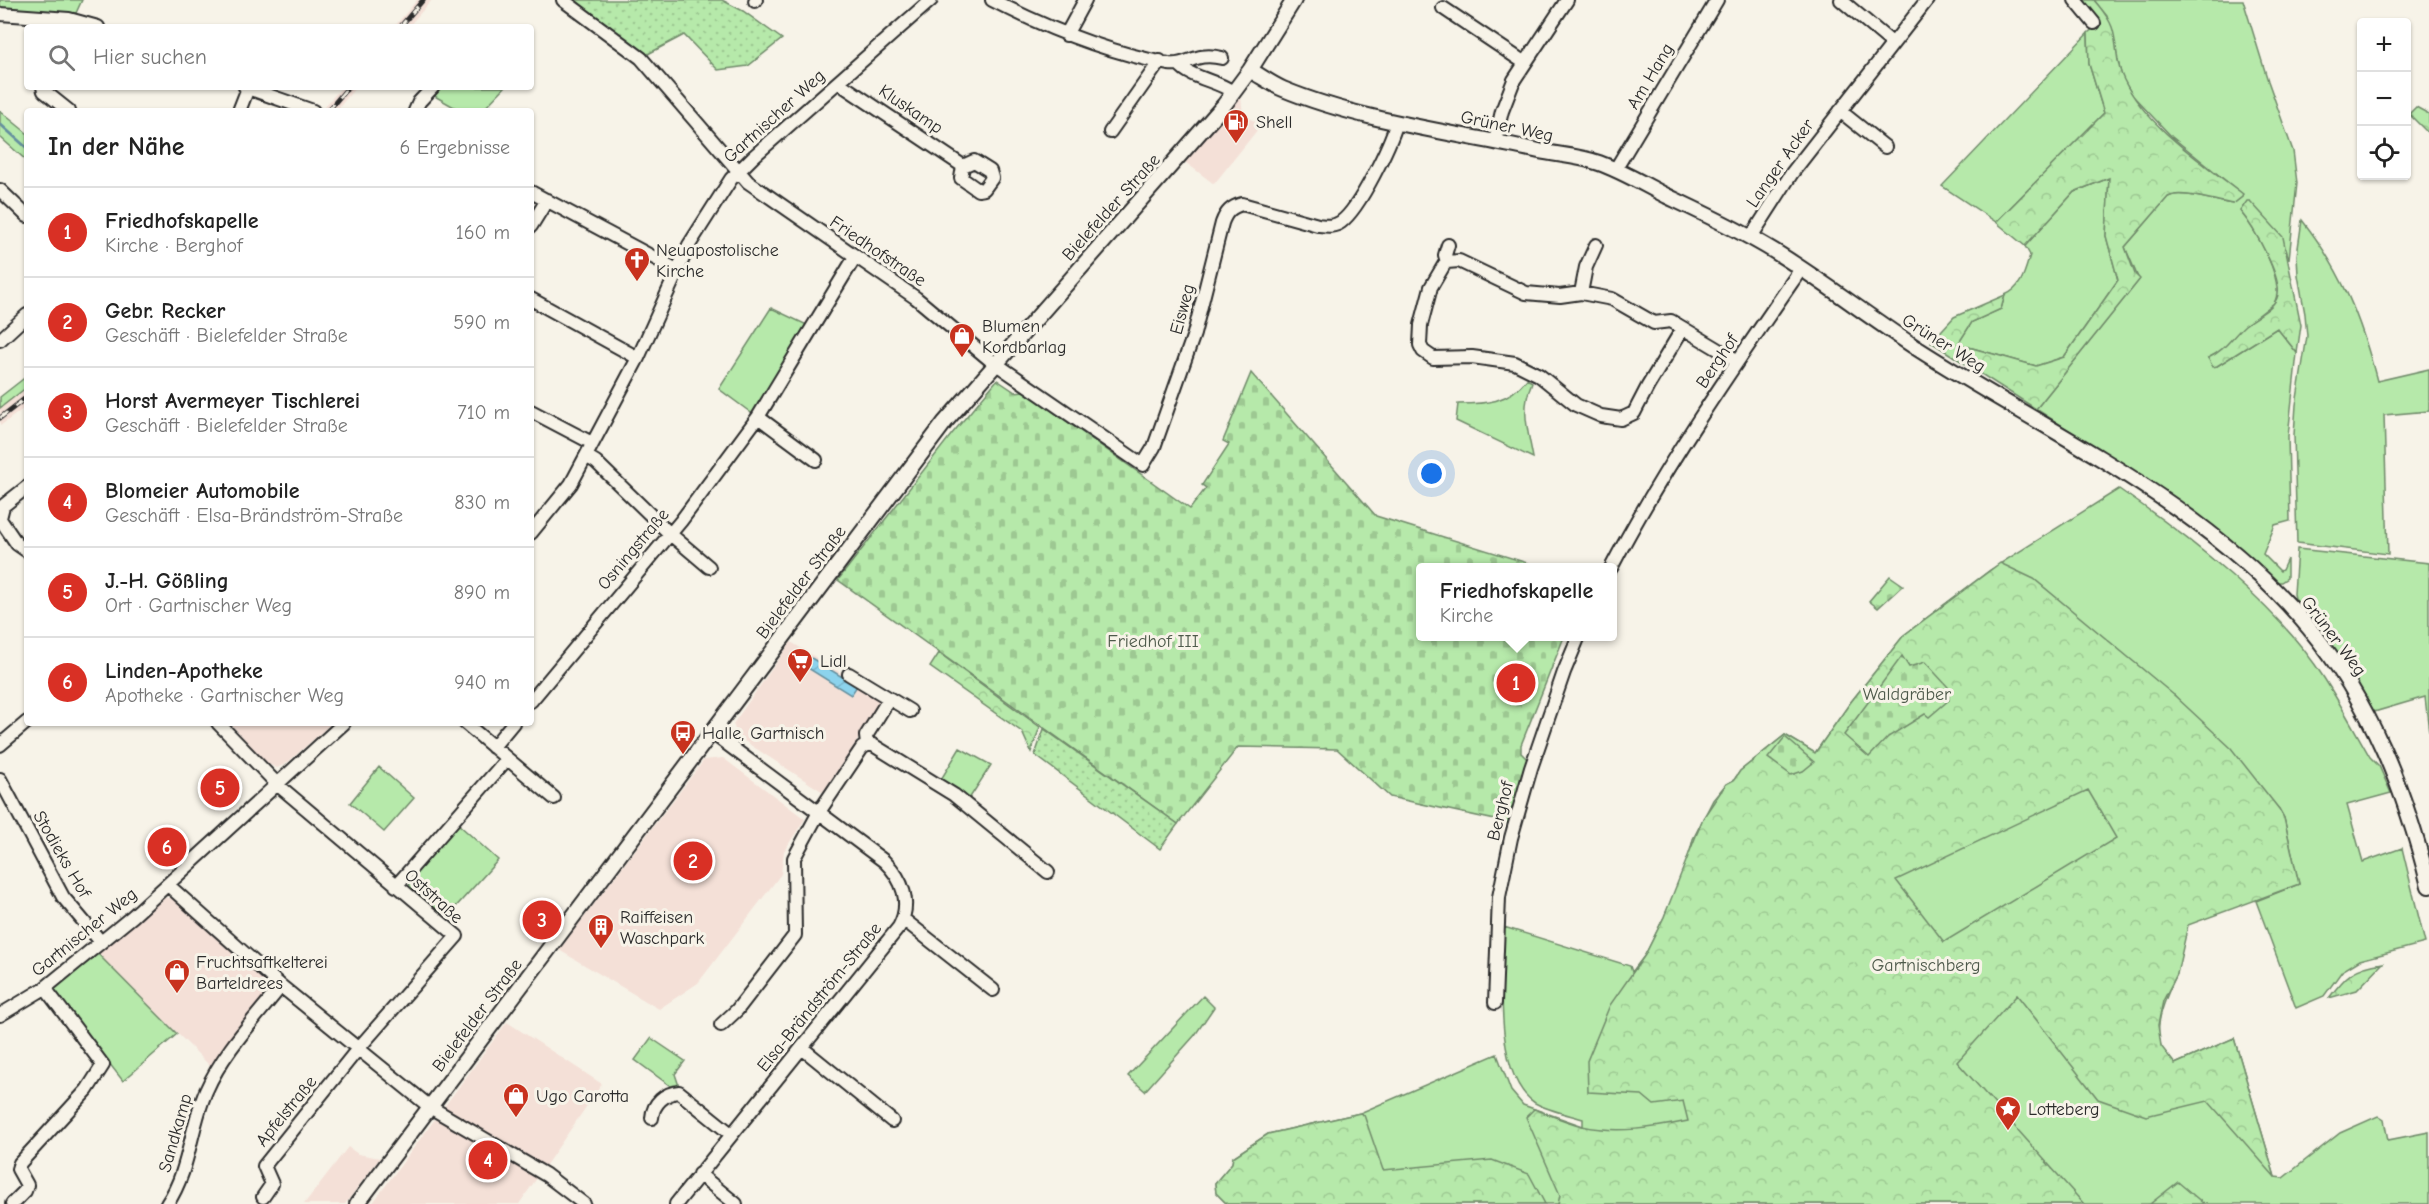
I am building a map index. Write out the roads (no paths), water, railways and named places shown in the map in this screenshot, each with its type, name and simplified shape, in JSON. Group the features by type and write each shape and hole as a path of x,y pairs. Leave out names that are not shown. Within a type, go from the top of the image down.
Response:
{"street":[{"name":"Friedhofstraße","path":"563,0 641,58 748,182 916,298 996,363"},
{"name":"Gartnischer Weg","path":"534,529 571,484 638,358 676,270 738,171 931,0"},
{"path":"992,0 1066,35 1160,61 1179,64 1201,55 1222,58"},
{"path":"1066,35 1085,0"},
{"name":"Bielefelder Straße","path":"357,1204 888,495 945,422 1173,165 1233,92 1250,70 1294,0"},
{"path":"1495,141 1502,111 1514,80 1567,0"},
{"name":"Am Hang","path":"1615,170 1717,0"},
{"path":"1841,0 1892,43"},
{"name":"Langer Acker","path":"1751,237 1792,173 1927,0"},
{"path":"2075,0 2094,22"},
{"path":"1443,8 1524,63"},
{"path":"0,14 69,23"},
{"path":"1110,132 1160,61"},
{"path":"1179,64 1185,70 1233,92"},
{"name":"Grüner Weg","path":"1250,70 1280,88 1397,122 1598,162 1751,237 1916,348 2162,498 2253,568 2312,630 2352,690 2400,788 2429,886"},
{"name":"Kluskamp","path":"840,81 845,87 963,166"},
{"path":"44,90 65,108"},
{"path":"240,108 246,90"},
{"path":"255,90 305,108"},
{"path":"416,108 430,90"},
{"name":"Langer Acker","path":"1840,111 1885,147"},
{"name":"Eisweg","path":"996,363 1143,465 1154,447 1194,334 1222,223 1227,212 1242,204 1318,225 1339,224 1355,206 1392,138 1397,122"},
{"path":"0,190 24,213"},
{"path":"534,194 676,270"},
{"path":"534,221 547,200"},
{"path":"1448,245 1445,255 1448,262"},
{"path":"1581,293 1587,267 1596,245"},
{"name":"Osningstraße","path":"534,697 681,521 758,417 855,257"},
{"path":"1683,328 1634,413 1621,419 1601,416 1576,405 1539,375 1515,363 1472,357 1433,358 1423,351 1420,336 1425,303 1439,271 1448,262 1459,261 1467,263 1504,284 1526,292 1560,296 1581,293 1612,299 1654,323 1671,321 1683,328 1738,361"},
{"name":"Berghof","path":"1613,563 1639,514 1675,456 1801,269"},
{"path":"534,301 638,358"},
{"path":"0,340 24,318"},
{"path":"534,413 592,443"},
{"path":"758,417 816,460"},
{"path":"586,456 596,462 669,533 709,567"},
{"path":"24,489 3,506 0,519 17,544 24,549"},
{"name":"Berghof","path":"1495,1004 1499,897 1511,838 1531,768 1577,641"},
{"path":"849,674 910,711"},
{"path":"867,745 866,736 889,699"},
{"path":"0,745 24,725"},
{"path":"222,726 278,785"},
{"name":"Gartnischer Weg","path":"0,1015 45,988 101,942 168,885 341,726"},
{"path":"468,726 554,798"},
{"path":"493,747 510,726"},
{"name":"Elsa-Brändström-Straße","path":"676,1204 903,919 905,909 903,889 893,869 711,732"},
{"path":"721,1025 737,1010 795,935 794,858 819,812 862,748 867,745 873,745 954,795 1048,872"},
{"path":"396,886 507,759"},
{"name":"Stodieks Hof","path":"0,779 63,897 101,942"},
{"name":"Oststraße","path":"278,785 457,936 357,1050"},
{"path":"168,885 281,986 430,1107 546,1175 584,1204"},
{"path":"903,919 993,990"},
{"name":"Sandkamp","path":"167,1204 181,1181 192,1131 212,1078 227,1054 281,986"},
{"path":"12,1204 25,1191 27,1185 18,1169 20,1163 87,1090 103,1065 45,988"},
{"path":"802,1048 892,1121"},
{"name":"Apfelstraße","path":"263,1197 272,1184 264,1166 357,1050"},
{"path":"652,1118 652,1111 663,1096 679,1092 730,1134"},
{"path":"699,1174 736,1204"}],"water":[{"path":"808,656 857,686 851,695 803,665"}],"waterway":[{"path":"0,124 24,145"}],"railway":[{"path":"403,24 423,0"},
{"path":"330,108 346,90"},
{"path":"0,418 24,399"}],"place":[{"name":"Shell","path":"1236,145"},
{"name":"Neuapostolische Kirche","path":"637,283"},
{"name":"Blumen Kordbarlag","path":"962,359"},
{"name":"Friedhofskapelle","path":"1516,683"},
{"name":"Lidl","path":"800,684"},
{"name":"Halle, Gartnisch","path":"683,756"},
{"name":"J.-H. Gößling","path":"220,788"},
{"name":"Linden-Apotheke","path":"167,847"},
{"name":"Gebr. Recker","path":"693,861"},
{"name":"Horst Avermeyer Tischlerei","path":"542,920"},
{"name":"Raiffeisen Waschpark","path":"601,950"},
{"name":"Fruchtsaftkelterei Barteldrees","path":"177,995"},
{"name":"Ugo Carotta","path":"516,1119"},
{"name":"Lotteberg","path":"2008,1132"},
{"name":"Blomeier Automobile","path":"488,1160"}],"park label":[{"name":"Friedhof III","path":"1153,641"},
{"name":"Waldgräber","path":"1907,694"},
{"name":"Gartnischberg","path":"1926,965"}]}
